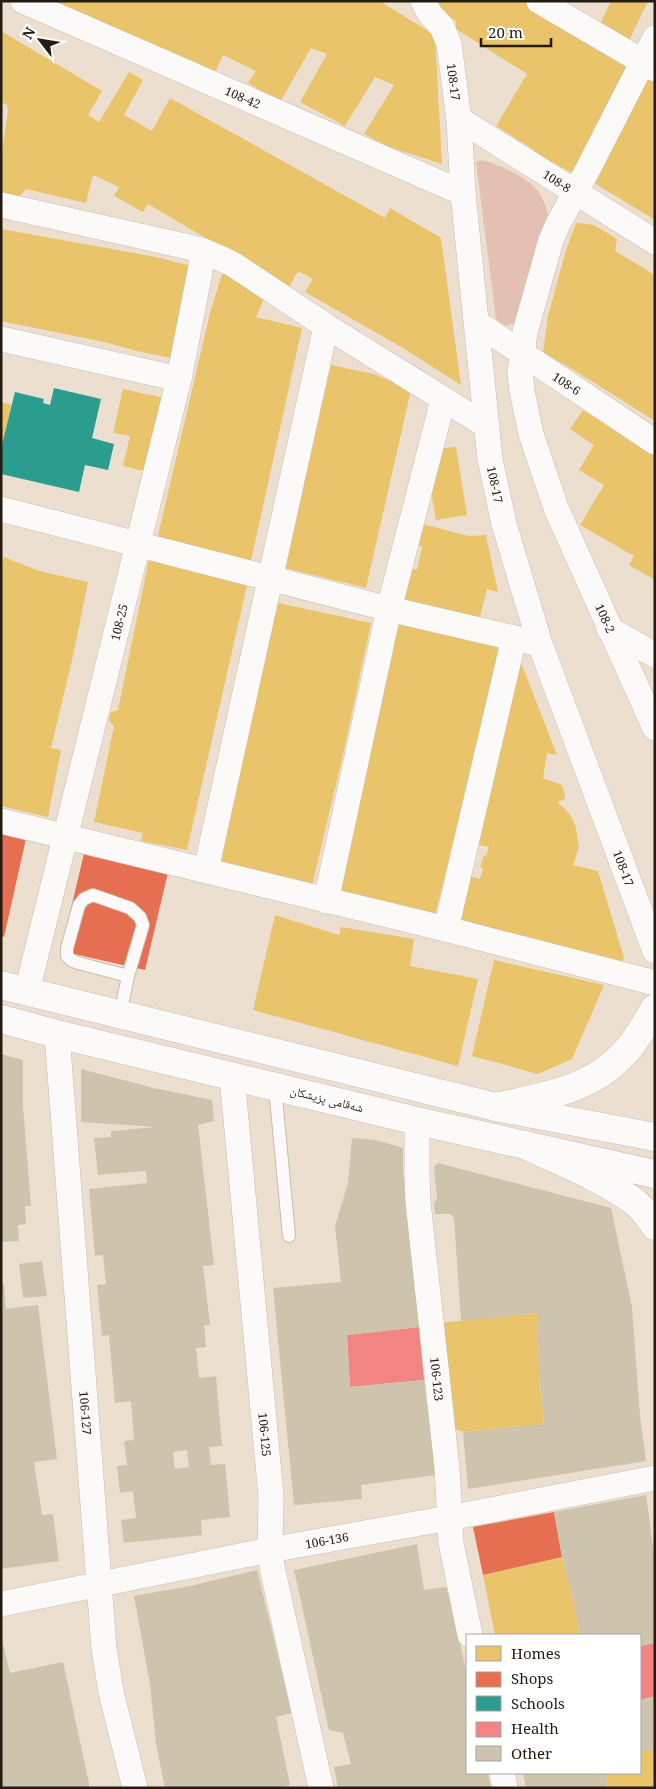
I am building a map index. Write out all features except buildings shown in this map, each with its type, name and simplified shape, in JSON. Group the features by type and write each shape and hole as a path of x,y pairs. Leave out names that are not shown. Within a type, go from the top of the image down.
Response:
{"main road":[{"path":"1,985 496,1107 655,1137"},
{"path":"496,1107 560,1092 584,1084 607,1069 630,1047 655,1008"},
{"name":"شەقامی پزیشکان","path":"1,1019 418,1121 655,1174"},
{"path":"525,1145 604,1184 633,1201 648,1215 655,1226"}],"street":[{"name":"108-42","path":"23,1 463,193"},
{"name":"108-17","path":"423,1 425,8 442,27 446,35 460,119 463,193 490,459 500,508 540,644 655,951"},
{"path":"539,1 649,65"},
{"name":"108-2","path":"655,38 649,65 558,224 551,240 525,332 521,354 521,381 525,409 539,459 556,508 655,728"},
{"name":"108-8","path":"460,119 655,242"},
{"path":"1,205 204,251 234,265 326,326 487,426"},
{"name":"108-25","path":"27,991 179,379 204,251"},
{"name":"108-6","path":"477,323 655,442"},
{"path":"206,870 326,326"},
{"path":"1,339 179,379"},
{"path":"326,900 389,609 443,400"},
{"path":"2,511 389,609 540,644"},
{"path":"609,629 655,655"},
{"path":"446,929 514,638"},
{"path":"1,821 446,929 655,983"},
{"name":"106-127","path":"57,1034 107,1670 135,1788"},
{"name":"106-125","path":"232,1076 271,1496 270,1550 275,1584 321,1788"},
{"name":"106-123","path":"418,1121 418,1202 446,1468 449,1518 455,1566 470,1634"},
{"name":"106-136","path":"1,1604 270,1550 655,1478"},
{"path":"502,1774 505,1788"}],"lane":[{"path":"120,1015 128,976 143,925 140,917 130,908 93,895 84,899 79,905 67,948 67,956 78,963 128,976"},
{"path":"275,1087 288,1236"}],"shaded area":[{"path":"481,160 511,171 533,185 543,199 548,215 521,318 515,323 505,326 496,319 476,162"}]}
